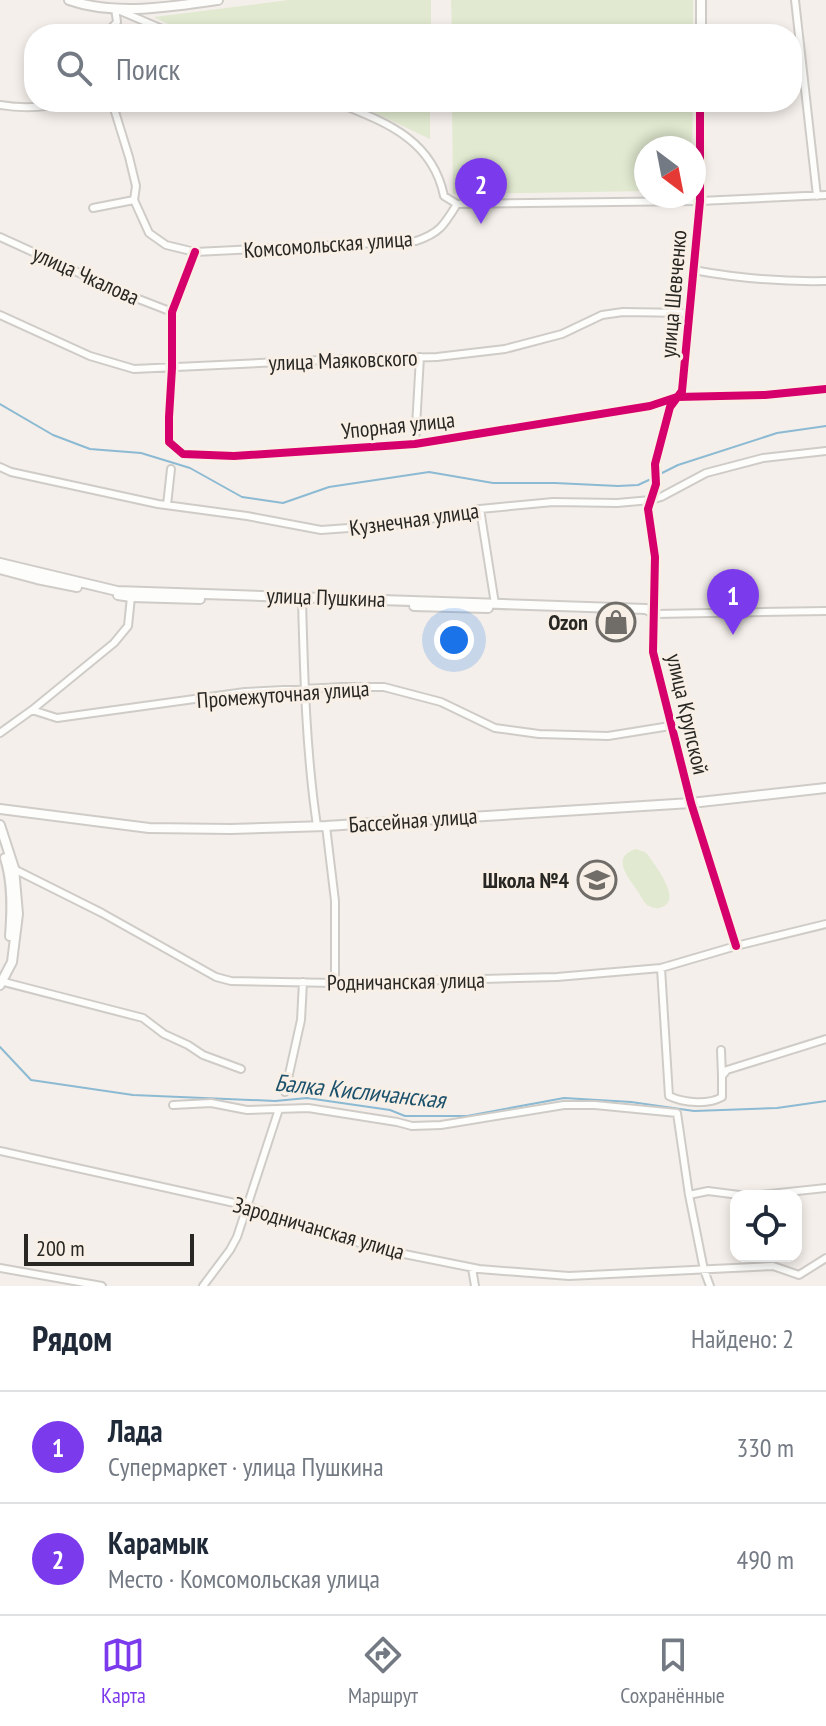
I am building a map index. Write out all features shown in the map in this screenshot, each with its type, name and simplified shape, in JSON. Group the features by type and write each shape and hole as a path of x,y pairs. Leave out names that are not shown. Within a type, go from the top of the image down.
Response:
{"street":[{"path":"69,0 115,6 218,0"},
{"path":"81,0 115,6 153,24"},
{"path":"701,0 701,24"},
{"path":"795,0 798,24"},
{"path":"115,6 115,24"},
{"path":"802,62 817,196"},
{"path":"0,105 24,109"},
{"name":"Комсомольская улица","path":"115,112 136,186 134,200 149,233 166,245 195,252 416,241 433,235 444,226 457,204"},
{"path":"360,112 385,122 418,144 441,182 444,196 457,204 634,202"},
{"name":"улица Шевченко","path":"700,112 700,136"},
{"path":"706,201 826,195"},
{"path":"93,208 134,200"},
{"name":"улица Шевченко","path":"656,484 655,464 670,407 682,391 699,208"},
{"name":"улица Чкалова","path":"0,237 172,312"},
{"name":"Упорная улица","path":"195,252 172,312 169,442 183,454 234,456 415,444 650,406 677,397 765,395 826,389"},
{"path":"693,270 728,276 826,281"},
{"name":"улица Маяковского","path":"0,315 90,356 134,369 420,357 505,349 562,334 602,315 623,312 689,313"},
{"path":"415,444 420,357"},
{"name":"Кузнечная улица","path":"0,467 11,472 167,505 321,530 404,524 480,509 553,502 651,500 706,473 763,458 826,451"},
{"path":"167,505 171,469"},
{"name":"улица Крупской","path":"656,484 648,509 655,557 653,652 691,803 736,946"},
{"path":"480,509 495,605"},
{"name":"улица Пушкина","path":"0,563 117,591 655,614 826,611"},
{"name":"улица Пушкина","path":"0,569 131,597 302,600 463,608 495,605"},
{"path":"0,733 114,643 128,626 131,597"},
{"path":"302,600 310,777 335,901 335,983"},
{"name":"Промежуточная улица","path":"32,710 57,718 245,692 384,687 441,702 495,728 539,734 608,736 670,726"},
{"name":"Бассейная улица","path":"0,809 149,828 231,829 691,803 826,788"},
{"path":"0,825 11,867 12,913 8,957 1,981 143,1018 164,1034 203,1055 241,1069"},
{"path":"0,842 11,867"},
{"name":"Родничанская улица","path":"11,867 102,913 216,977 231,981 335,983 557,977 661,968 826,924"},
{"path":"661,968 669,1096 713,1103 722,1097 721,1050"},
{"path":"285,1092 301,1020 303,982"},
{"path":"722,1076 727,1070 826,1039"},
{"path":"173,1105 211,1103 247,1110 308,1108 412,1126 441,1125 564,1105 677,1113 689,1195 710,1286"},
{"path":"203,1286 237,1237 279,1109"},
{"name":"Зародничанская улица","path":"0,1151 248,1206 324,1234 472,1268 569,1276 773,1266 799,1275"},
{"path":"802,1190 826,1188"},
{"path":"689,1195 708,1191 730,1194"},
{"path":"796,1286 799,1275 826,1258"},
{"path":"0,1268 102,1286"},
{"path":"472,1268 475,1286"}],"green space":[{"path":"289,0 431,0 431,24 168,24 154,17"},
{"path":"451,0 693,0 693,24 452,24"},
{"path":"374,112 430,112 430,139"},
{"path":"452,112 693,112 692,136 634,136 634,191 453,194"},
{"path":"636,849 648,855 666,883 669,899 659,908 647,905 623,867 624,857"}],"waterway":[{"path":"0,404 53,435 90,449 141,453 190,468 242,497 283,503 329,487 429,472 493,483 618,486 638,485 651,479"},
{"path":"660,474 678,465 777,433 826,426"},
{"name":"Балка Кисличанская","path":"0,1047 31,1080 133,1095 275,1101 307,1098 390,1110 405,1116 467,1116 564,1098 631,1102 694,1111 777,1108 826,1101"}],"cycle path":[{"path":"700,112 700,201 682,391 670,407 655,464 656,484 648,509 655,557 653,652 691,803 736,946"},
{"path":"195,252 172,312 169,442 183,454 234,456 415,444 650,406 677,397 765,395 826,389"}],"place":[{"name":"Карамык","path":"481,224"},
{"name":"Ozon","path":"616,622"},
{"name":"Лада","path":"733,635"},
{"name":"Школа №4","path":"597,880"}]}
